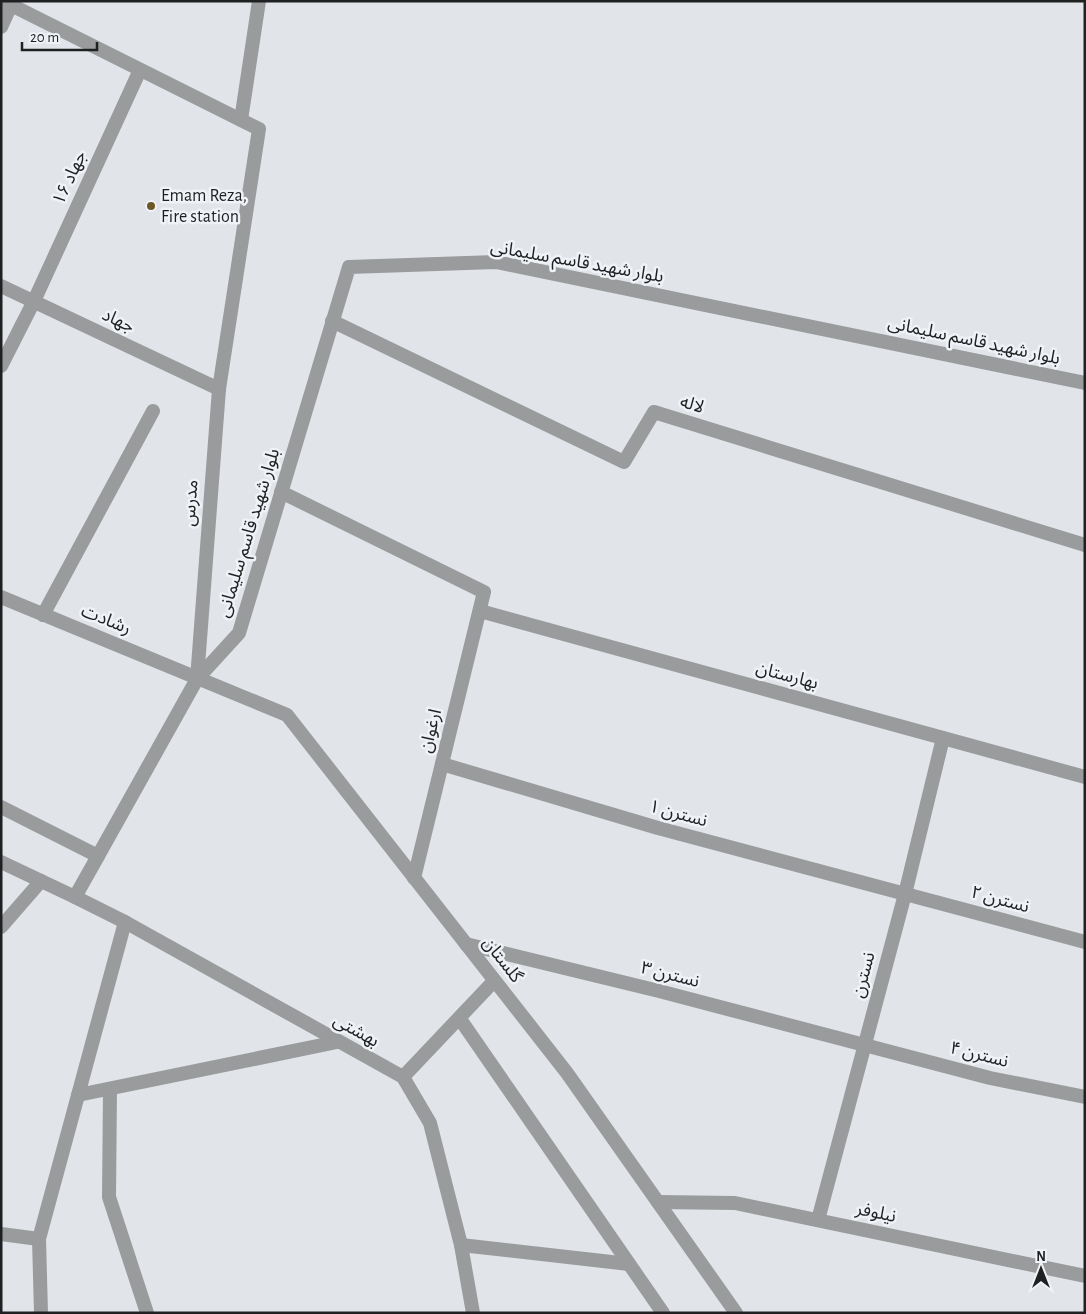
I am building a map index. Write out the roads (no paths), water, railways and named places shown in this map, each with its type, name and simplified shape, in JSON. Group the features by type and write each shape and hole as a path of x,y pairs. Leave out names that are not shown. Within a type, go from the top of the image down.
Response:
{"street":[{"path":"1,27 7,3 241,120 259,1"},
{"name":"جهاد ۱۶","path":"1,366 34,302 140,70"},
{"name":"مدرس","path":"75,897 197,680 219,390 259,129 241,120"},
{"name":"بلوار شهید قاسم سلیمانی","path":"197,680 239,633 349,267 496,262 1085,383"},
{"name":"جهاد","path":"1,286 219,390"},
{"name":"لاله","path":"332,321 624,462 654,412 1085,545"},
{"path":"43,615 153,411"},
{"name":"ارغوان","path":"281,492 484,592 414,878"},
{"name":"رشادت","path":"1,597 154,659 197,680"},
{"name":"بهارستان","path":"480,611 1085,777"},
{"name":"گلستان","path":"197,680 286,715 567,1073 736,1313"},
{"name":"نسترن","path":"818,1220 905,894 943,738"},
{"name":"نسترن ۱","path":"442,764 658,828 905,894"},
{"path":"1,808 98,856"},
{"name":"بهشتی","path":"1,862 125,922 337,1042 403,1077"},
{"path":"1,928 41,881"},
{"name":"نسترن ۲","path":"905,894 1085,942"},
{"path":"41,1313 39,1239 125,922"},
{"name":"نسترن ۳","path":"466,944 865,1045"},
{"path":"473,1313 461,1244 430,1123 403,1077 494,981"},
{"path":"460,1019 663,1313"},
{"path":"78,1095 337,1042"},
{"name":"نسترن ۴","path":"865,1045 990,1078 1085,1097"},
{"path":"110,1088 109,1197 147,1313"},
{"name":"نیلوفر","path":"658,1202 735,1203 1085,1276"},
{"path":"1,1234 39,1239"},
{"path":"461,1244 629,1264"}],"place":[{"name":"Emam Reza, Fire station","path":"151,206"}]}
